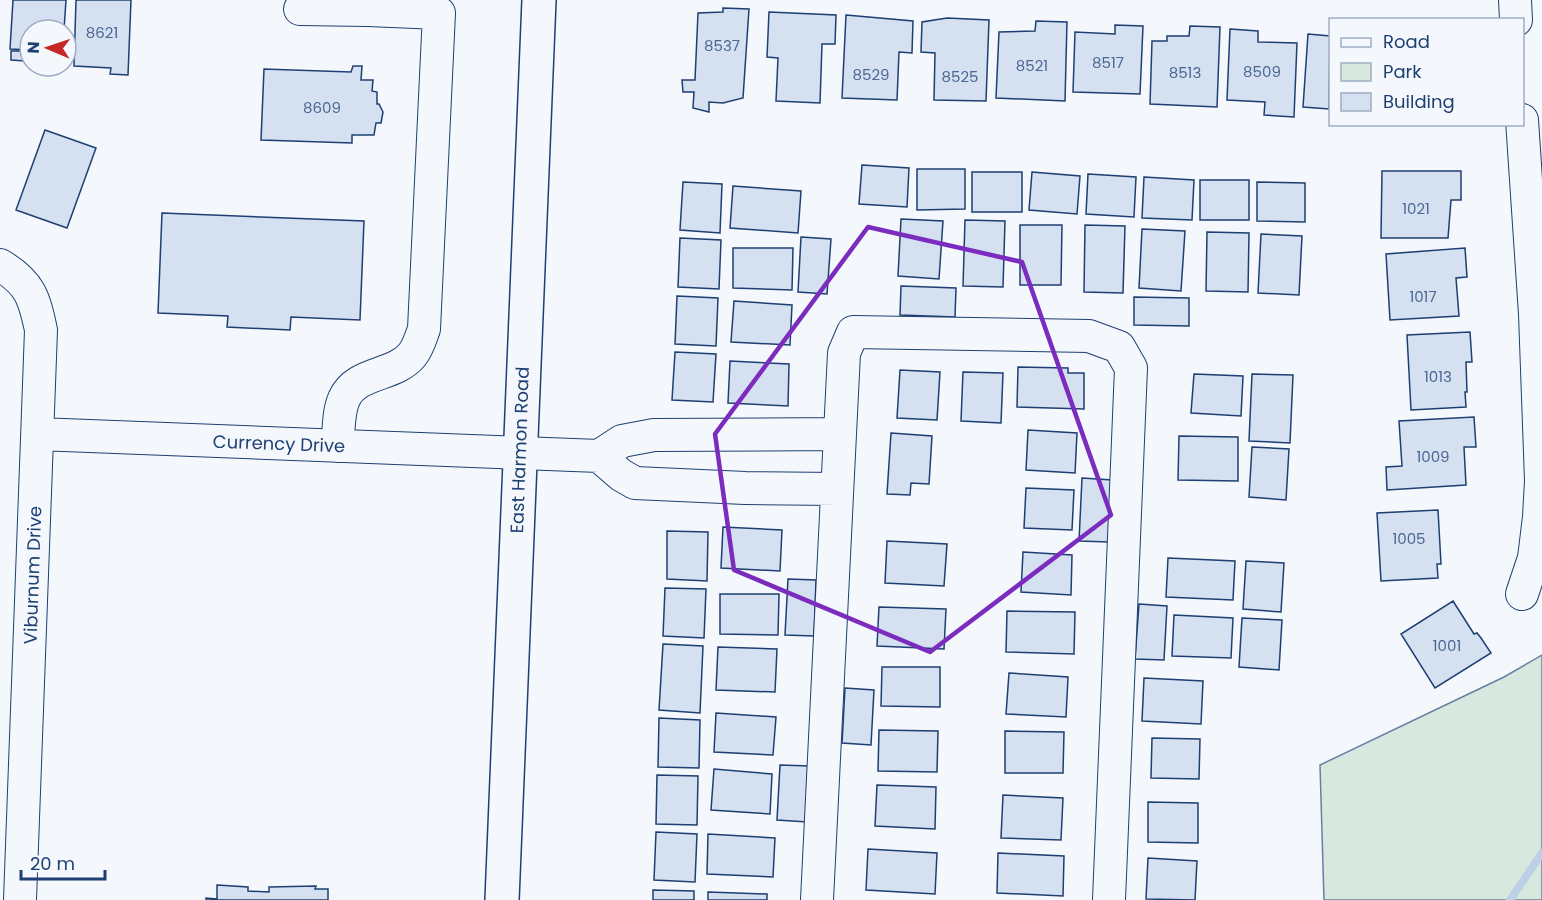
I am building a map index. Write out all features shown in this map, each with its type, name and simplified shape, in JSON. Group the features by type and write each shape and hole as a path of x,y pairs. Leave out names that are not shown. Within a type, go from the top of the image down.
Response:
{"main road":[{"name":"East Harmon Road","path":"502,900 539,0"}],"street":[{"path":"1515,0 1516,18"},
{"path":"300,9 369,5 440,13 424,329 412,355 385,372 363,379 350,388 342,402 338,446"},
{"path":"1522,594 1534,558 1540,481 1539,313 1523,126"},
{"name":"Viburnum Drive","path":"0,265 21,279 35,301 41,330 20,900"},
{"path":"817,900 844,353 853,332 1089,336 1119,347 1131,368 1109,900"},
{"name":"Currency Drive","path":"38,434 599,456"},
{"path":"837,489 635,483 621,475 599,456 622,441 654,435 840,434"}],"highlighted area":[{"path":"868,227 1022,262 1111,515 930,652 734,570 715,434"}],"green space":[{"path":"1542,655 1542,900 1324,900 1320,765 1504,677"}],"building":[{"path":"13,0 66,0 65,18 18,18 18,49 10,49"},
{"path":"76,0 131,0 128,75 110,74 111,68 78,66 78,18 75,18"},
{"path":"723,8 749,9 743,98 723,103 709,102 709,112 693,108 694,92 683,92 682,80 695,80 698,13 723,12"},
{"path":"769,12 836,15 835,44 822,44 820,103 776,101 778,58 767,57"},
{"path":"846,15 913,21 912,53 899,52 897,100 842,98"},
{"path":"947,18 989,20 986,101 934,100 935,53 921,52 922,22"},
{"path":"1036,21 1067,22 1065,101 996,98 999,32 1035,31"},
{"path":"1115,25 1143,26 1140,94 1073,92 1075,32 1115,34"},
{"path":"1190,26 1220,27 1217,107 1150,104 1152,41 1167,41 1167,36 1189,36"},
{"path":"1230,29 1258,31 1258,42 1297,43 1294,117 1264,115 1265,102 1227,100"},
{"path":"1308,34 1329,36 1329,109 1303,107"},
{"path":"11,51 18,51 18,60 11,60"},
{"path":"353,66 362,66 361,80 373,80 372,91 377,92 377,104 383,112 381,123 376,123 374,135 352,135 352,143 261,140 264,69 351,72"},
{"path":"45,130 96,148 67,228 16,210"},
{"path":"862,165 909,168 907,207 859,204"},
{"path":"917,169 965,169 965,209 917,210"},
{"path":"1382,171 1461,171 1461,200 1451,200 1448,238 1381,238"},
{"path":"972,172 1022,172 1022,212 972,212"},
{"path":"1032,172 1080,176 1077,214 1029,210"},
{"path":"1088,174 1136,177 1134,217 1086,214"},
{"path":"1144,177 1194,180 1192,220 1142,218"},
{"path":"1200,180 1249,180 1249,220 1200,220"},
{"path":"683,182 722,184 720,233 680,230"},
{"path":"1257,182 1305,183 1305,222 1257,221"},
{"path":"733,186 801,191 798,233 730,228"},
{"path":"162,213 364,221 360,320 291,317 290,330 227,327 228,316 158,313"},
{"path":"901,219 943,221 939,279 898,276"},
{"path":"965,220 1005,221 1003,287 963,286"},
{"path":"1020,225 1062,225 1061,285 1020,285"},
{"path":"1085,225 1125,226 1123,293 1084,292"},
{"path":"1142,229 1185,231 1181,291 1139,288"},
{"path":"1207,232 1249,233 1248,292 1206,291"},
{"path":"1261,234 1302,236 1299,295 1258,293"},
{"path":"801,237 831,239 827,294 798,292"},
{"path":"680,238 721,240 719,289 678,287"},
{"path":"733,248 793,248 792,290 733,288"},
{"path":"1465,248 1467,277 1456,278 1459,316 1390,320 1386,254"},
{"path":"901,286 956,288 955,317 900,315"},
{"path":"677,296 718,298 716,346 675,344"},
{"path":"1134,297 1189,298 1189,326 1134,325"},
{"path":"734,301 792,305 790,345 731,342"},
{"path":"1470,332 1472,362 1466,362 1466,407 1411,410 1407,335"},
{"path":"675,352 716,354 713,402 672,400"},
{"path":"730,361 789,364 788,406 728,403"},
{"path":"1018,367 1068,368 1068,373 1084,373 1084,409 1017,407"},
{"path":"900,370 940,372 937,420 897,418"},
{"path":"963,372 1003,373 1001,423 961,421"},
{"path":"1194,374 1243,376 1241,416 1191,413"},
{"path":"1252,374 1293,375 1290,443 1249,441"},
{"path":"1474,417 1476,447 1464,447 1466,485 1387,490 1386,467 1402,466 1399,421"},
{"path":"1028,430 1077,433 1075,473 1026,470"},
{"path":"891,433 932,436 929,484 911,483 910,495 887,494"},
{"path":"1179,436 1238,437 1238,481 1178,480"},
{"path":"1252,447 1289,449 1286,500 1249,497"},
{"path":"1082,478 1112,480 1109,542 1079,541"},
{"path":"1026,488 1074,490 1072,530 1024,528"},
{"path":"1438,510 1441,564 1437,564 1438,578 1381,581 1377,513"},
{"path":"723,527 782,530 780,571 721,568"},
{"path":"667,531 708,532 707,581 667,579"},
{"path":"887,541 947,544 944,586 885,583"},
{"path":"1023,552 1072,555 1071,595 1021,592"},
{"path":"1168,558 1235,561 1233,600 1166,597"},
{"path":"1246,561 1284,563 1281,612 1243,609"},
{"path":"788,579 816,580 814,636 785,635"},
{"path":"665,588 706,589 704,638 663,636"},
{"path":"720,594 779,594 778,635 720,634"},
{"path":"1453,601 1474,634 1477,633 1491,653 1435,688 1401,634"},
{"path":"1139,604 1167,606 1164,660 1135,659"},
{"path":"879,607 946,609 944,649 877,646"},
{"path":"1007,611 1075,612 1074,654 1006,652"},
{"path":"1174,615 1233,618 1231,658 1172,656"},
{"path":"1242,618 1282,620 1279,670 1239,667"},
{"path":"663,644 703,646 700,713 659,710"},
{"path":"718,647 777,649 775,692 716,690"},
{"path":"882,667 940,667 940,707 881,706"},
{"path":"1009,673 1068,677 1066,717 1006,714"},
{"path":"1144,678 1203,681 1201,724 1142,721"},
{"path":"845,688 874,690 871,745 842,743"},
{"path":"716,713 776,717 773,755 714,752"},
{"path":"659,718 700,720 699,768 658,767"},
{"path":"879,730 938,731 937,772 878,771"},
{"path":"1005,731 1064,732 1063,773 1005,773"},
{"path":"1152,738 1200,739 1199,779 1151,778"},
{"path":"780,765 809,766 807,822 777,820"},
{"path":"714,769 772,774 770,814 711,810"},
{"path":"657,775 698,776 697,825 656,824"},
{"path":"877,785 936,787 935,829 875,826"},
{"path":"1003,795 1063,798 1061,840 1001,838"},
{"path":"1148,802 1198,803 1198,843 1148,842"},
{"path":"656,832 697,834 695,882 654,880"},
{"path":"708,834 775,838 773,877 707,874"},
{"path":"868,849 937,853 935,894 866,890"},
{"path":"998,853 1064,856 1063,896 997,893"},
{"path":"1148,858 1197,861 1195,900 1146,899"},
{"path":"217,885 248,887 248,891 269,892 269,887 316,886 315,889 328,889 328,900 206,900 206,898 217,899"},
{"path":"653,890 694,891 694,900 653,900"},
{"path":"708,892 767,894 767,900 708,900"}],"waterway":[{"path":"1510,900 1542,853"}]}
